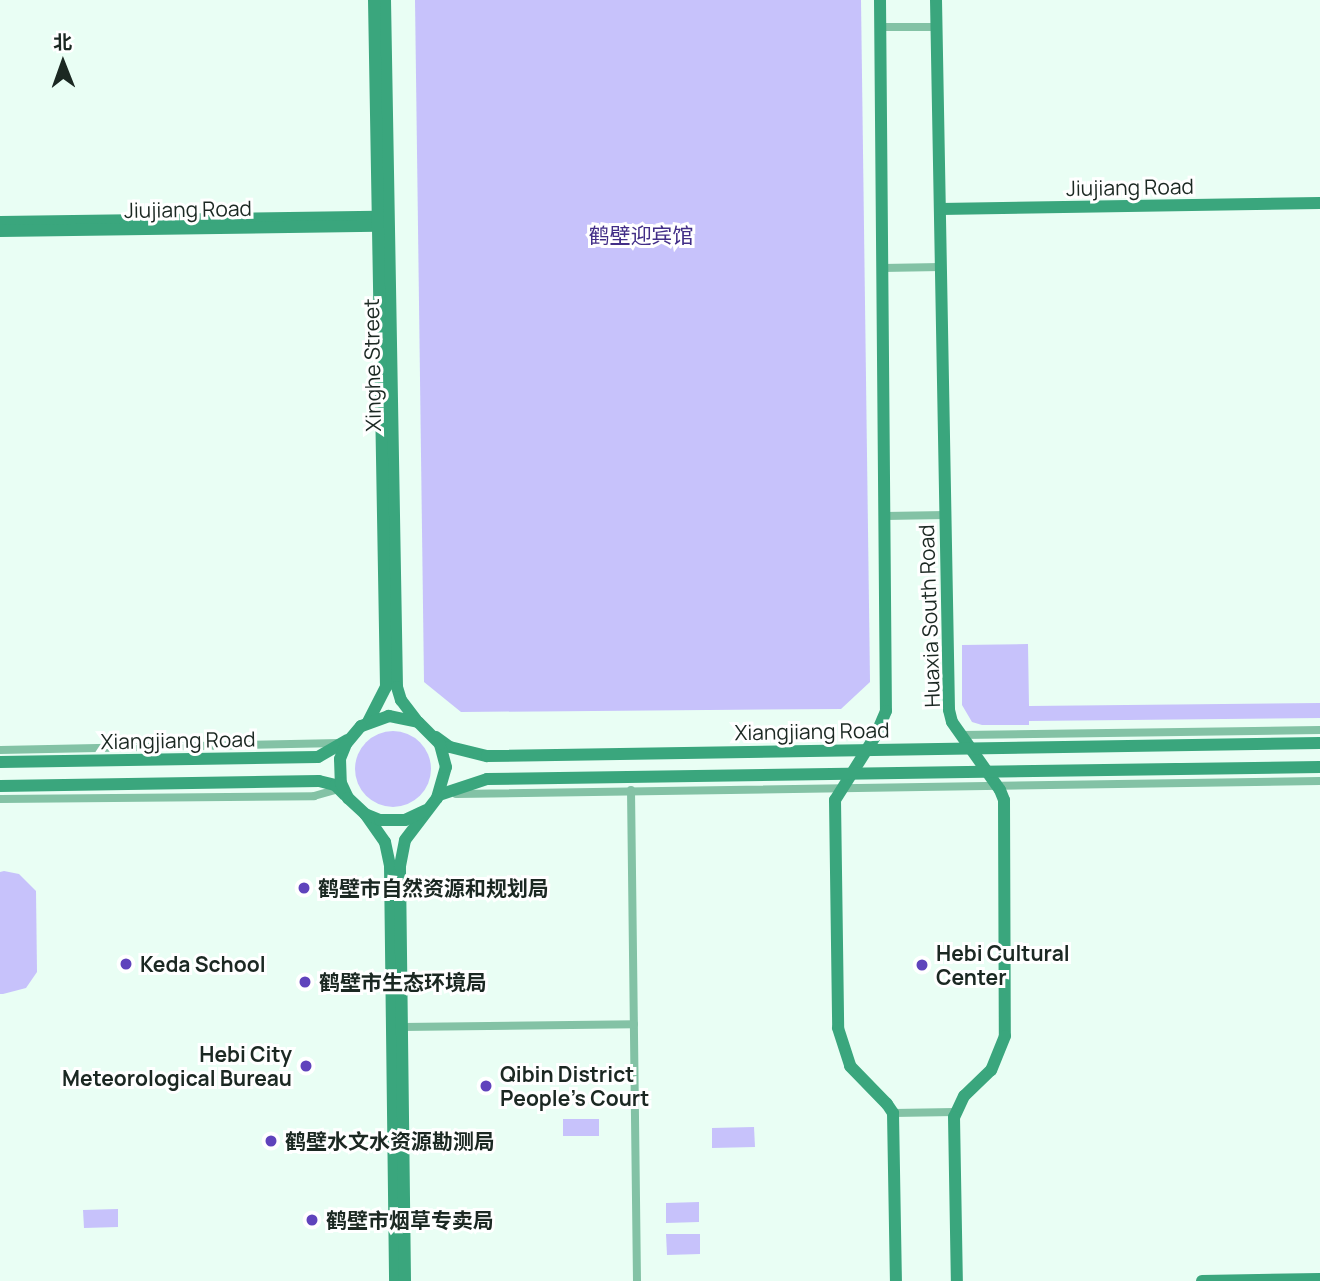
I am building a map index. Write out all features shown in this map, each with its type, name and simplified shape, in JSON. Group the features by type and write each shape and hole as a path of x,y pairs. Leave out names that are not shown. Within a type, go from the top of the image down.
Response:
{"main road":[{"name":"Xinghe Street","path":"368,722 386,687 374,0"},
{"name":"Xinghe Street","path":"385,0 397,687 401,700 418,722"},
{"name":"Huaxia South Road","path":"880,0 886,711 835,800 840,1041 850,1066 883,1098 892,1113"},
{"name":"Huaxia South Road","path":"936,0 950,710 952,722 998,786 1004,800 1005,1036 991,1070 964,1096 955,1112"},
{"name":"Jiujiang Road","path":"940,213 1320,203"},
{"name":"Jiujiang Road","path":"940,213 1320,211"},
{"name":"Jiujiang Road","path":"0,222 377,221"},
{"name":"Jiujiang Road","path":"0,231 377,221"},
{"path":"395,1281 390,866 385,842 365,814 343,793 340,767 346,740 368,722 397,716 418,722 436,737 446,767 439,795 412,828 401,853 405,1281"},
{"name":"Xiangjiang Road","path":"436,737 450,747 487,755 1320,743"},
{"name":"Xiangjiang Road","path":"0,762 318,757 346,740"},
{"name":"Xiangjiang Road","path":"439,795 487,779 1320,767"},
{"name":"Xiangjiang Road","path":"0,786 319,781 343,793"},
{"path":"365,814 397,822 426,810"},
{"path":"955,1112 957,1281"},
{"path":"892,1113 896,1281"},
{"path":"1202,1281 1320,1279"}],"street":[{"path":"880,27 937,27"},
{"path":"882,268 941,267"},
{"path":"884,516 946,514"},
{"path":"962,735 1320,730"},
{"path":"0,750 346,740"},
{"path":"439,795 1320,781"},
{"path":"631,790 637,1281"},
{"path":"0,799 314,796 343,793"},
{"path":"402,1027 634,1024"},
{"path":"892,1113 955,1112"}],"green space":[{"name":"鹤壁迎宾馆","path":"415,0 861,0 870,682 841,709 461,712 424,682"},
{"path":"1028,644 1029,706 1320,703 1320,718 1029,721 1029,725 982,725 972,722 962,705 962,645"},
{"path":"386,731 400,731 414,737 425,748 429,754 429,784 420,796 408,805 386,807 372,801 361,790 355,776 355,762 361,748 372,737"},
{"path":"0,872 19,874 36,891 37,972 26,988 0,994"},
{"path":"563,1119 599,1119 599,1136 563,1136"},
{"path":"754,1127 755,1147 712,1148 712,1128"},
{"path":"699,1202 699,1222 666,1223 666,1203"},
{"path":"118,1209 118,1227 84,1228 83,1210"},
{"path":"666,1234 700,1234 700,1254 667,1255"}],"place":[{"name":"鹤壁市自然资源和规划局","path":"304,888"},
{"name":"Keda School","path":"126,964"},
{"name":"Hebi Cultural Center","path":"922,965"},
{"name":"鹤壁市生态环境局","path":"305,982"},
{"name":"Hebi City Meteorological Bureau","path":"306,1066"},
{"name":"Qibin District People's Court","path":"486,1086"},
{"name":"鹤壁水文水资源勘测局","path":"271,1141"},
{"name":"鹤壁市烟草专卖局","path":"312,1220"}]}
